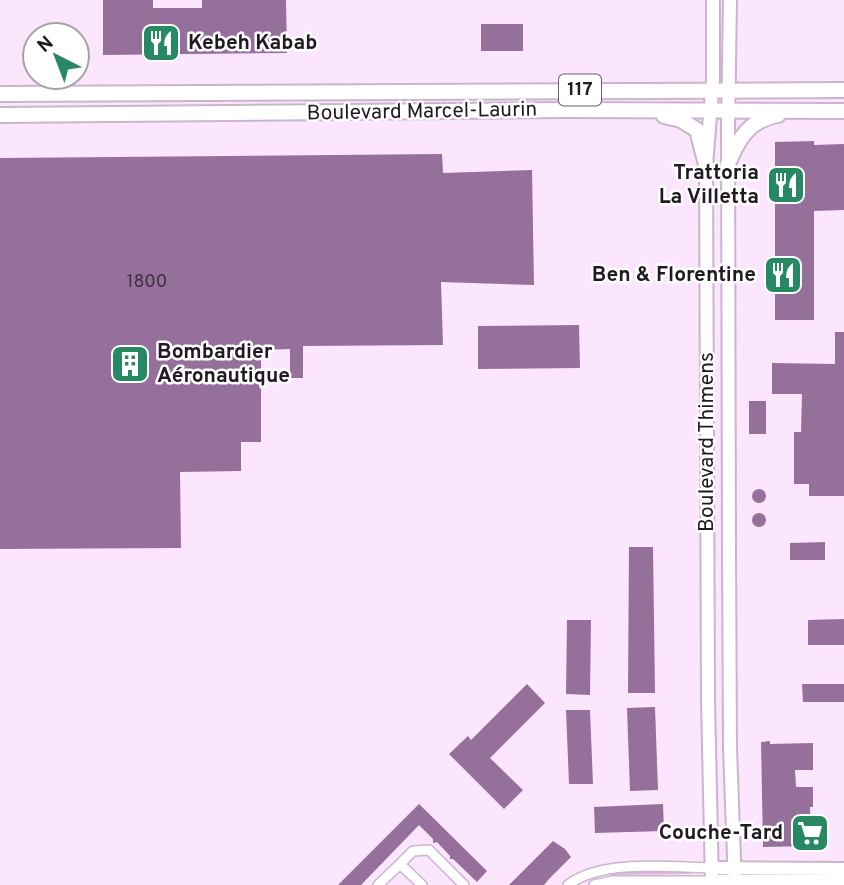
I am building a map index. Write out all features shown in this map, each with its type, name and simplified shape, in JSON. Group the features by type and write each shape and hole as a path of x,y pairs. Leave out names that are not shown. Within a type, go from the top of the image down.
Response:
{"main road":[{"name":"Boulevard Marcel-Laurin","path":"0,94 844,90"},
{"path":"378,91 378,112"},
{"path":"636,111 681,120 692,125 698,132 706,165"},
{"path":"728,164 740,137 755,123 770,117 804,111"},
{"name":"Boulevard Marcel-Laurin","path":"0,115 844,111"}],"street":[{"name":"Boulevard Thimens","path":"711,878 706,165 713,90 713,0"},
{"name":"Boulevard Thimens","path":"730,0 730,748 734,878"},
{"path":"379,885 413,851 429,850 464,885"},
{"path":"400,864 422,885"},
{"path":"568,885 585,875 604,869 711,878"},
{"path":"734,878 844,869"},
{"path":"594,885 613,881 711,878 844,881"}],"shaded area":[{"path":"691,871 691,874 611,875 611,872"}],"building":[{"path":"103,0 153,0 153,8 202,8 202,0 286,0 287,53 103,55"},
{"path":"481,24 523,24 523,51 481,51"},
{"path":"814,141 814,145 844,144 844,210 814,211 814,320 775,320 775,142"},
{"name":"Bombardier Aéronautique","path":"442,154 443,173 532,170 534,285 441,282 443,345 303,346 303,378 290,378 290,349 261,350 261,442 241,442 241,471 180,472 181,548 0,549 0,158"},
{"path":"579,325 580,368 478,369 478,326"},
{"path":"835,332 844,332 844,496 809,496 809,484 794,484 794,432 801,432 802,394 772,394 772,363 835,364"},
{"path":"749,401 766,401 766,434 749,434"},
{"path":"759,489 764,491 764,501 759,503 754,501 752,496 754,491"},
{"path":"756,513 762,513 766,520 762,527 756,527 752,523 752,517"},
{"path":"825,542 825,560 790,560 790,543"},
{"path":"629,547 653,547 655,693 628,693"},
{"path":"844,619 844,645 808,645 808,620"},
{"path":"567,620 591,620 590,695 566,694"},
{"path":"527,684 545,703 490,758 523,790 504,809 449,754 468,736 471,740"},
{"path":"802,684 844,684 844,702 803,702"},
{"path":"655,707 658,790 630,791 627,708"},
{"path":"566,710 590,710 593,784 569,784"},
{"path":"770,741 770,744 813,743 813,770 795,770 796,787 813,787 813,807 810,807 811,846 763,847 761,742"},
{"path":"419,804 487,871 477,882 450,859 437,842 433,843 433,839 419,825 361,885 338,885"},
{"path":"663,804 664,831 595,833 594,807"},
{"path":"553,841 571,857 544,885 509,885"}],"place":[{"name":"Kebeh Kabab","path":"161,43"},
{"name":"Trattoria La Villetta","path":"786,185"},
{"name":"Ben & Florentine","path":"783,275"},
{"name":"Bombardier Aéronautique","path":"130,364"},
{"name":"Couche-Tard","path":"810,833"}]}
